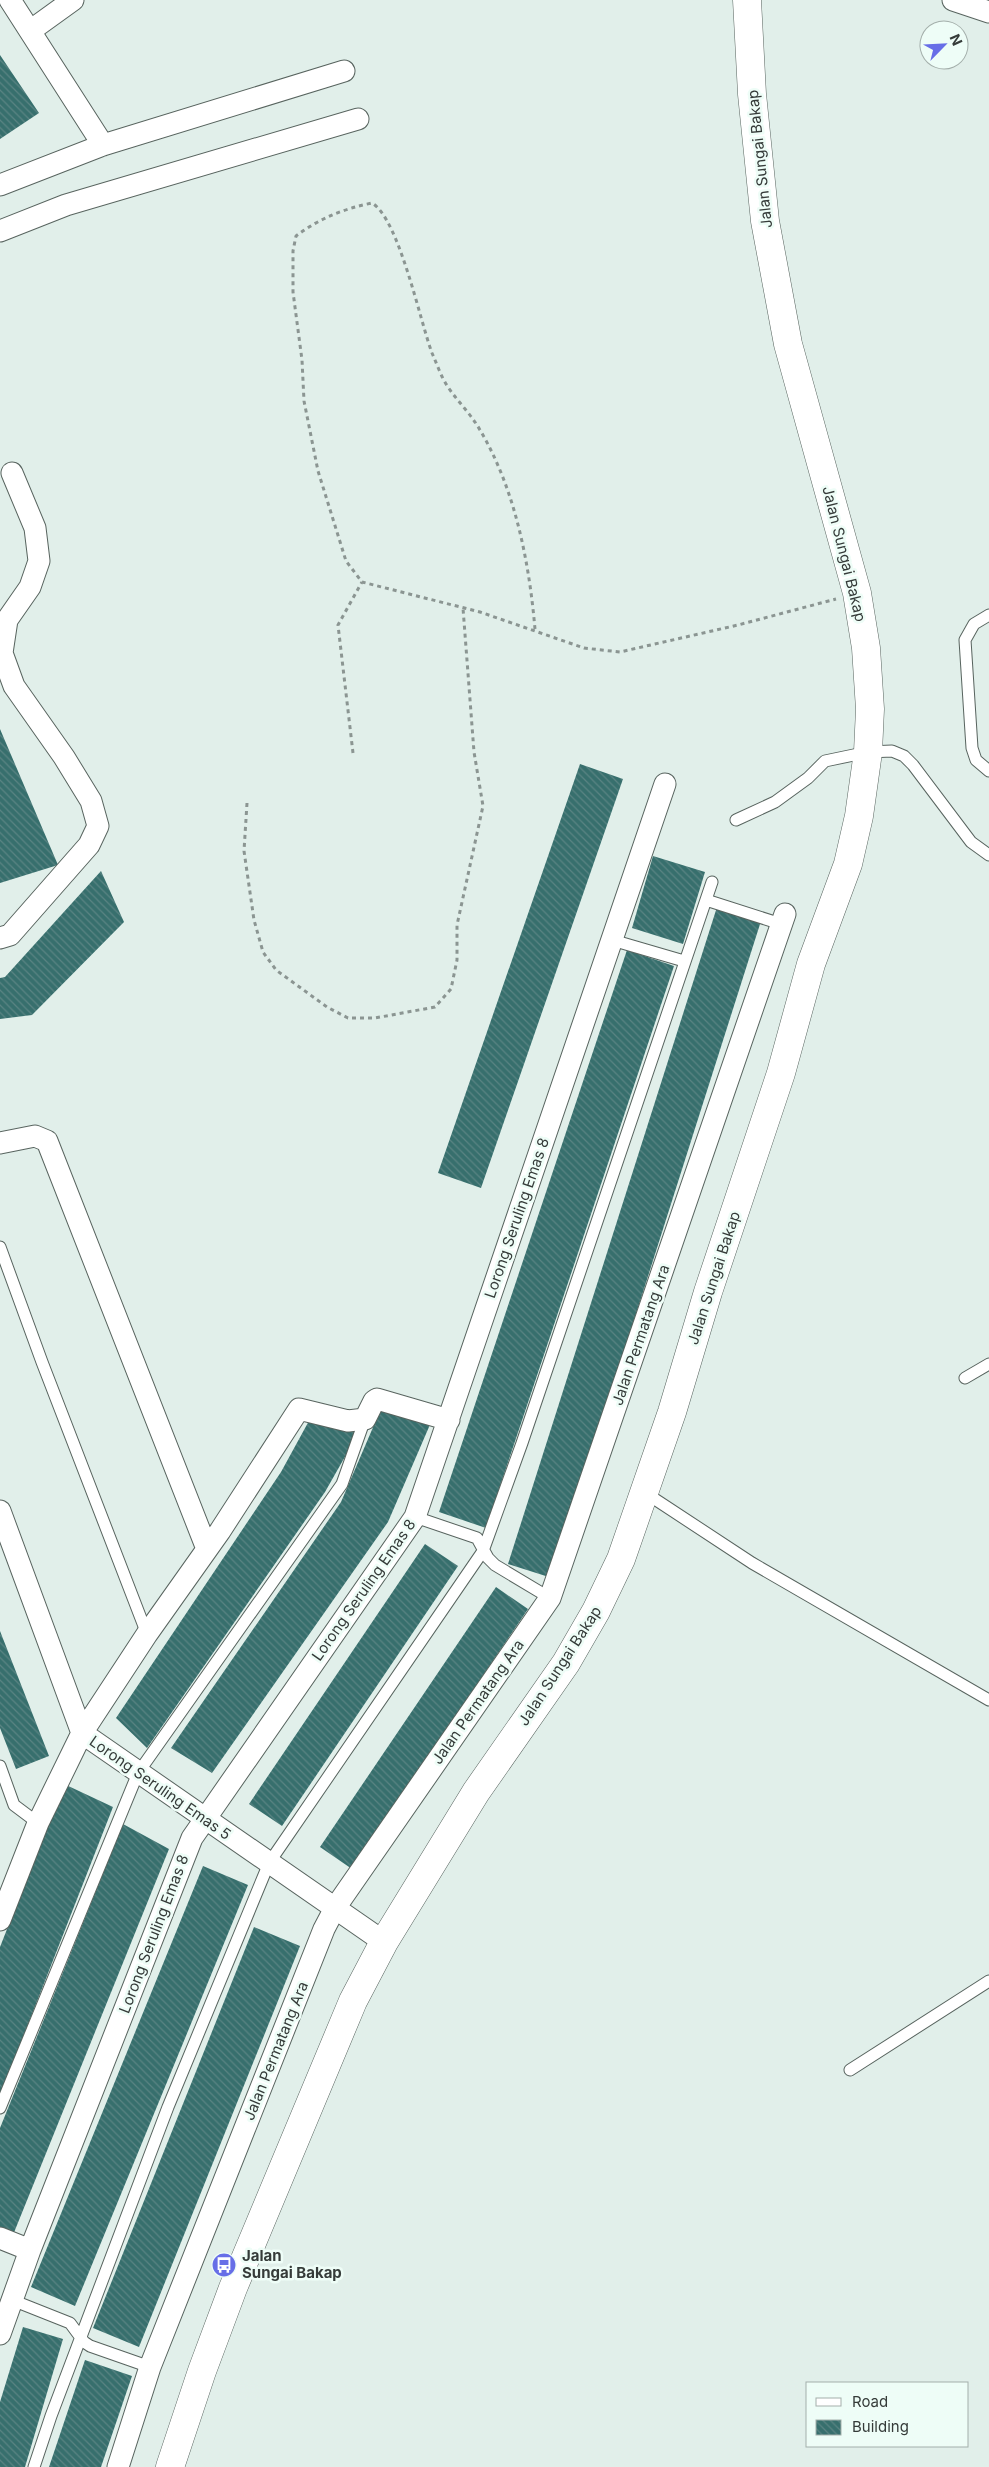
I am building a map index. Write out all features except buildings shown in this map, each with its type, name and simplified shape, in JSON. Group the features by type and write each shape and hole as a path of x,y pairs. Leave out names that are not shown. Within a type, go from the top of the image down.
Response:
{"main road":[{"name":"Jalan Sungai Bakap","path":"170,2467 202,2371 233,2288 353,2001 384,1942 476,1792 566,1662 596,1612 621,1560 781,1073 811,964 848,864 859,816 868,752 870,709 866,648 857,593 788,344 765,221 752,94 747,0"}],"street":[{"path":"10,0 104,145"},
{"path":"30,31 73,0"},
{"path":"953,0 989,12"},
{"path":"0,185 104,145 344,71"},
{"path":"0,231 66,205 358,119"},
{"path":"0,938 10,935 89,845 98,826 91,801 64,757 14,686 2,653 7,620 30,586 39,561 35,528 12,473"},
{"name":"Lorong Seruling Emas 8","path":"0,2334 30,2250 192,1838 416,1517 665,784"},
{"name":"Jalan Permatang Ara","path":"118,2467 150,2367 324,1929 335,1908 550,1598 783,919"},
{"path":"0,1143 35,1136 47,1141 207,1550"},
{"path":"0,1920 38,1823 82,1733 147,1634 207,1550 299,1409 348,1421 364,1419 377,1399 449,1420"},
{"name":"Lorong Seruling Emas 5","path":"0,1511 82,1733 384,1942"},
{"path":"0,2238 30,2250"}],"lane":[{"path":"989,615 979,619 970,629 965,648 972,748 976,760 989,771"},
{"path":"736,820 774,802 808,778 825,761 868,752 892,751 904,756 971,842 989,855"},
{"path":"34,2467 80,2336 168,2107 269,1863 483,1551 522,1443 712,882"},
{"path":"706,900 783,919"},
{"path":"612,940 684,961"},
{"path":"0,1247 42,1362 147,1634"},
{"path":"965,1378 989,1364"},
{"path":"0,2108 138,1772 342,1484 364,1419"},
{"path":"644,1492 752,1563 989,1700"},
{"path":"416,1517 477,1538 483,1551 495,1565 550,1598"},
{"path":"0,1766 14,1805 38,1823"},
{"path":"850,2070 989,1981"},
{"path":"12,2300 70,2323 90,2346 150,2367"}],"path":[{"path":"535,630 532,593 522,536 501,473 480,429 447,386 424,332 416,295 391,230 377,206 372,203 343,209 314,223 296,236 293,251 293,292 307,419 318,471 346,562 362,582 463,608 535,630 584,648 620,652 738,625 857,593"},
{"path":"353,753 338,625 362,582"},
{"path":"247,803 244,851 254,920 263,952 276,970 327,1007 348,1018 375,1018 435,1007 451,989 456,960 457,925 484,806 474,752 463,608"}],"place":[{"name":"Jalan Sungai Bakap","path":"224,2265"}]}
